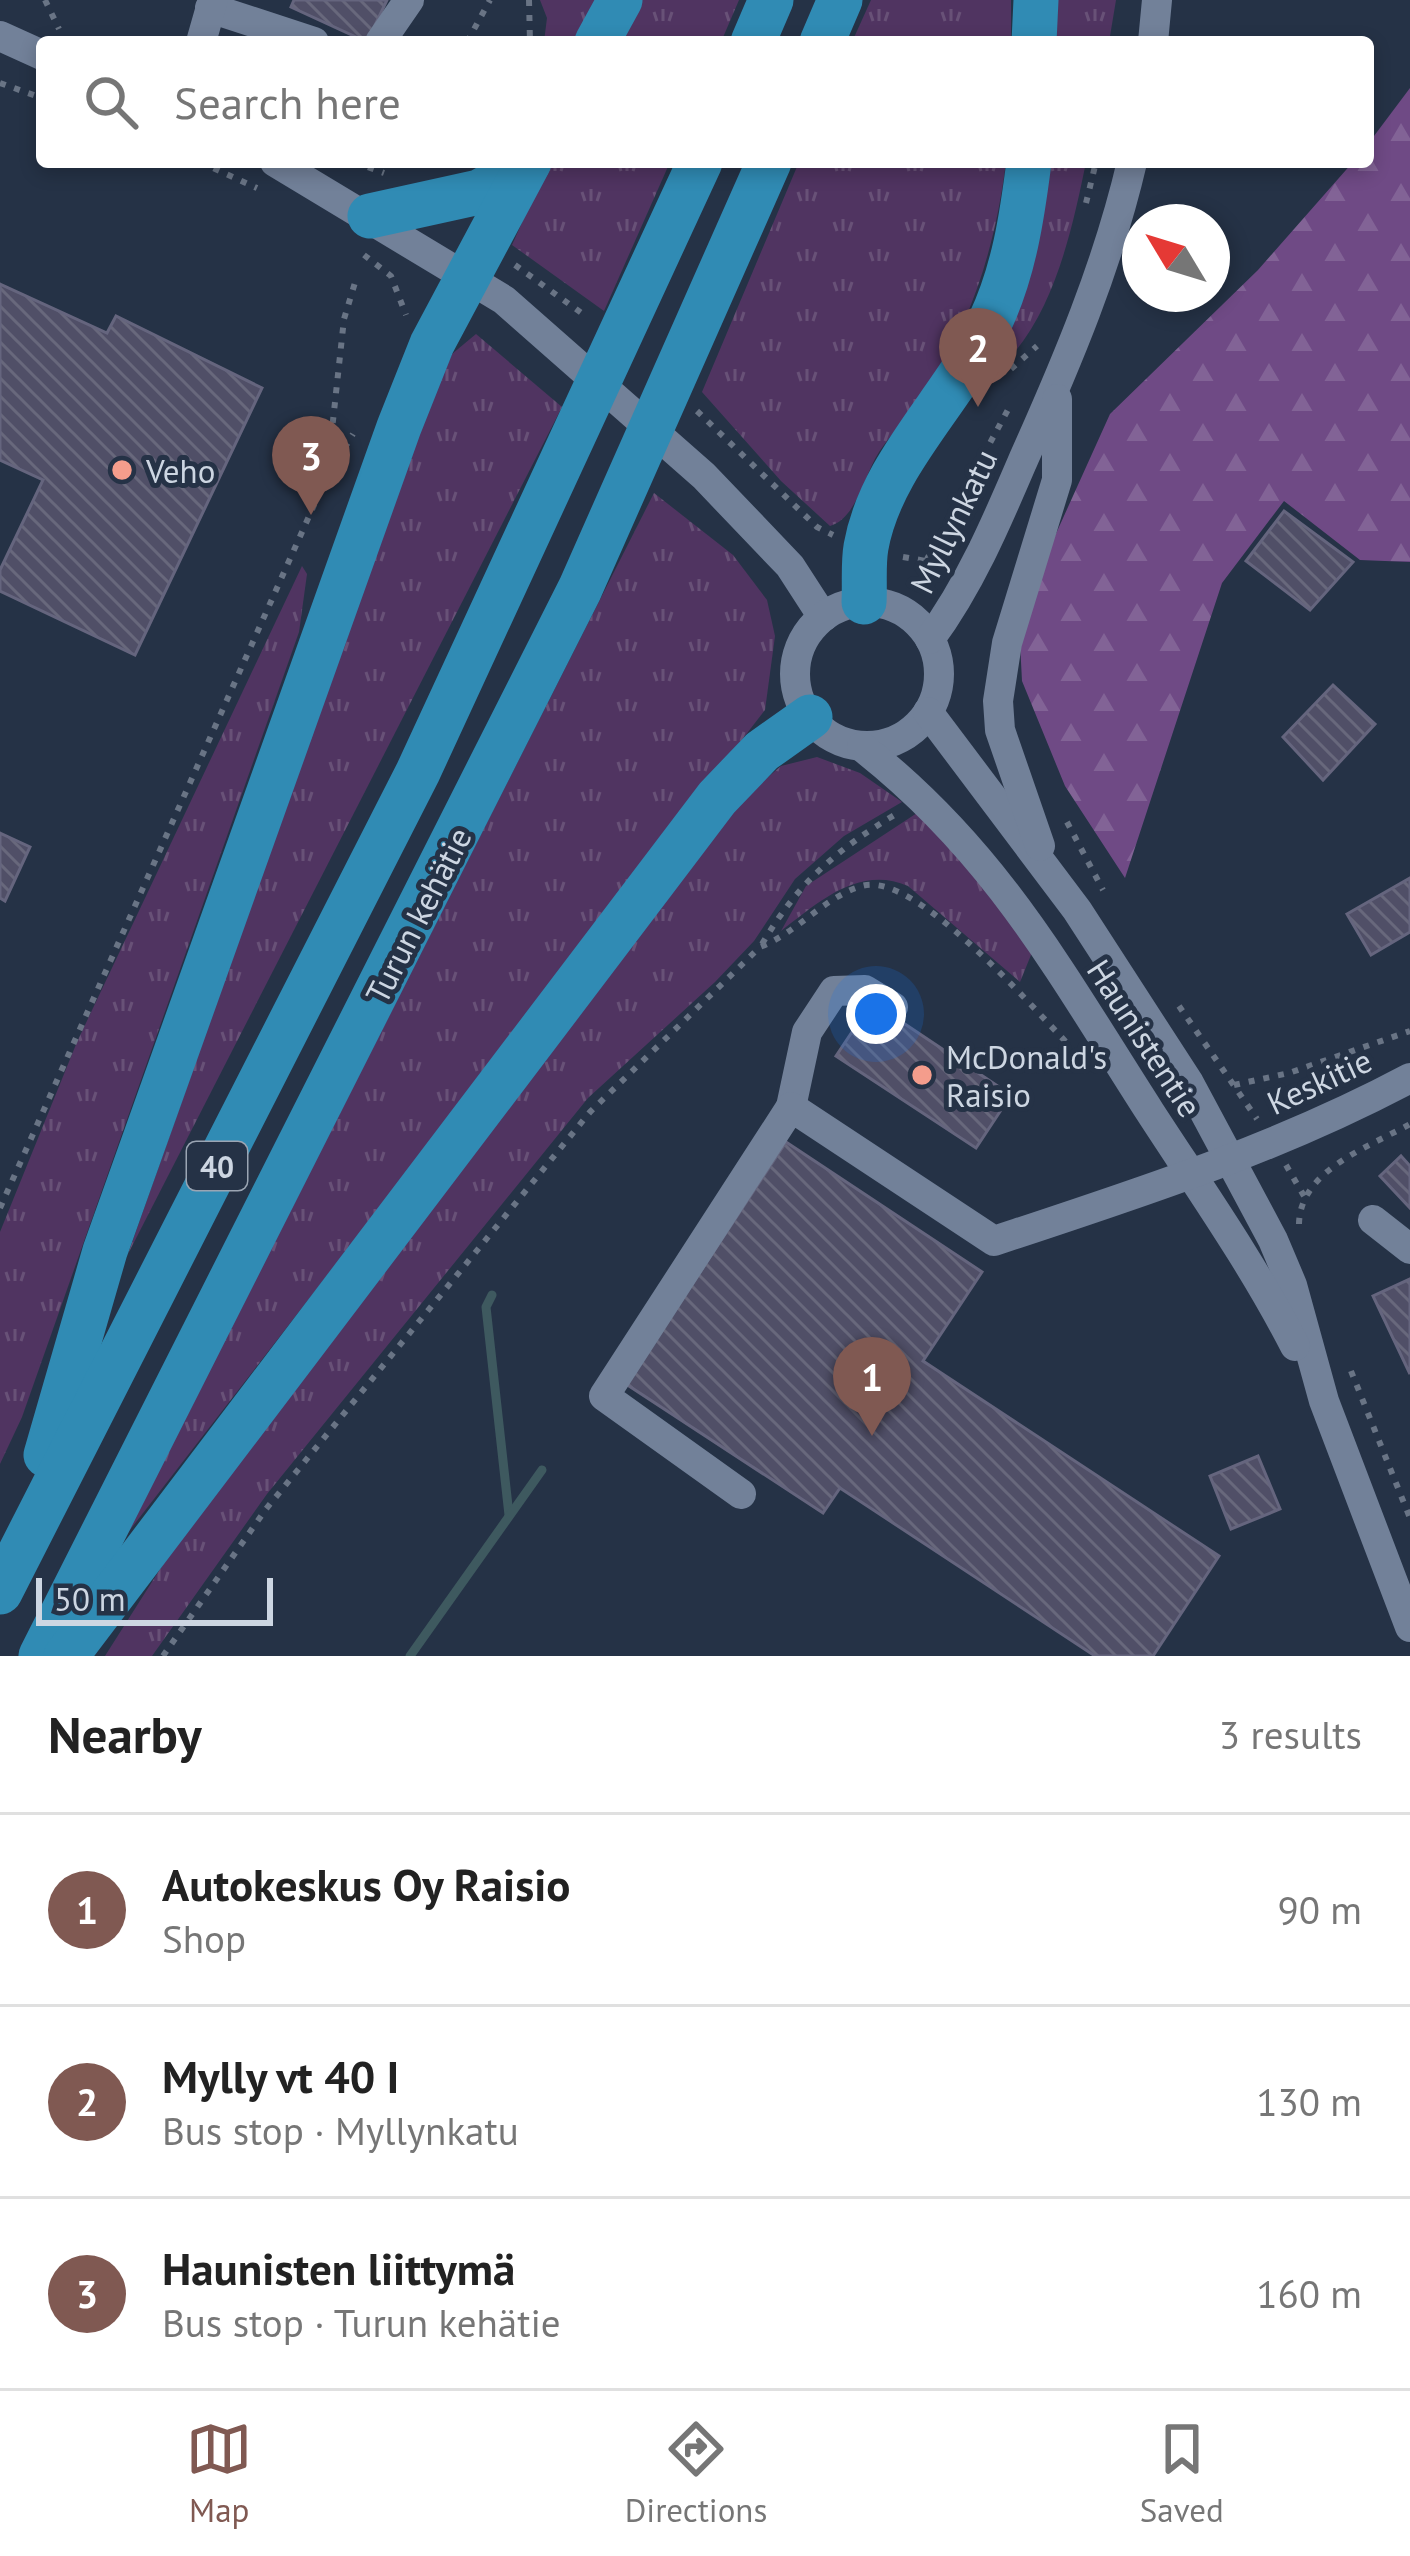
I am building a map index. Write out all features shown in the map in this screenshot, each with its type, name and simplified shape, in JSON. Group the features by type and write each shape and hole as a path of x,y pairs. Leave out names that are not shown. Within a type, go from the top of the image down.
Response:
{"highway":[{"path":"600,36 620,0"},
{"path":"756,36 771,0"},
{"path":"825,36 840,0"},
{"path":"1034,36 1036,0"},
{"path":"360,230 479,192 521,168"},
{"path":"8,1575 105,1251 399,427 432,344 486,288 527,168"},
{"name":"Turun kehätie","path":"8,1575 418,772 697,168"},
{"name":"Turun kehätie","path":"41,1656 580,589 767,168"},
{"path":"843,609 880,505 989,325 1021,227 1028,168"},
{"path":"66,1656 717,798 762,752 810,717"}],"street":[{"path":"384,36 409,0"},
{"path":"1154,36 1157,0"},
{"path":"203,36 212,4 298,36"},
{"path":"0,36 36,43"},
{"path":"282,168 360,230 486,288 660,435 757,529 808,590 843,609 907,614 930,639 940,666 928,712 898,740 862,747 833,738 810,717 795,684 796,659 806,635 843,609"},
{"name":"Myllynkatu","path":"930,639 982,554 1057,385 1110,245 1130,168"},
{"path":"1047,869 1000,730 998,701 1006,643 1057,480 1057,385"},
{"name":"Haunistentie","path":"928,712 1047,869 1189,1083 1231,1160 1292,1285 1324,1401 1410,1627"},
{"name":"Haunistentie","path":"862,747 922,795 987,863 1271,1299 1324,1401"},
{"path":"741,1494 604,1396 790,1107 807,1032 834,992 866,990 893,1006"},
{"name":"Keskitie","path":"790,1107 994,1241 1191,1177 1410,1078"},
{"path":"1373,1220 1410,1250"}],"path":[{"path":"45,0 51,36"},
{"path":"470,36 490,0"},
{"path":"529,0 530,36"},
{"path":"0,83 36,96"},
{"path":"213,168 276,196"},
{"path":"1084,215 1095,168"},
{"path":"360,230 391,276 407,327"},
{"path":"327,476 341,339 357,276"},
{"path":"1023,380 1039,345"},
{"path":"893,555 926,561 1015,397"},
{"path":"0,1208 327,476 360,422"},
{"path":"776,489 818,527 843,538"},
{"path":"163,1656 266,1509 590,1112 760,947 815,869 909,807"},
{"path":"1060,809 1105,893"},
{"path":"760,947 780,940 845,892 879,882 893,886 930,910 1075,1051"},
{"path":"1168,990 1234,1085 1289,1073 1410,1031"},
{"path":"1300,1240 1299,1210 1320,1178 1410,1124"},
{"path":"1348,1366 1410,1518"}],"green space":[{"path":"540,0 601,0 580,36 545,36 547,18"},
{"path":"637,0 739,0 724,36 617,36"},
{"path":"871,0 1011,0 1011,36 855,36"},
{"path":"1058,0 1116,0 1110,36 1056,36"},
{"path":"1410,88 1410,562 1360,560 1284,501 1222,583 1125,878 1065,786 1022,681 1020,642 1045,558 1110,414 1215,312 1230,312 1230,297 1348,168 1374,168 1374,136"},
{"path":"546,168 667,168 604,311 512,245"},
{"path":"796,168 1005,168 988,254 956,339 925,394 879,452 853,505 839,521 830,526 781,481 702,392"},
{"path":"1048,168 1085,168 1052,288 1013,354 1003,346 1023,291"},
{"path":"476,334 562,407 128,1254 415,439 452,354"},
{"path":"654,493 733,555 767,600 775,636 765,710 126,1535"},
{"path":"302,566 307,574 299,632 22,1417 0,1464 0,1232 77,1042"},
{"path":"817,757 860,773 902,802 844,836 795,879 754,941 588,1098 267,1494 152,1656 105,1656 202,1503 746,796 781,766"},
{"path":"917,813 948,834 1033,950 1020,982 908,886 890,881 856,883 840,890 781,931 806,886"}],"building":[{"path":"294,0 387,0 370,36 354,36 291,7"},
{"name":"Veho","path":"0,284 107,333 116,316 262,388 135,655 0,591 0,570 43,480 0,460"},
{"path":"1284,511 1353,562 1310,610 1246,561"},
{"path":"1333,685 1375,724 1323,780 1283,737"},
{"path":"0,833 30,847 5,901 0,898"},
{"path":"1410,878 1410,932 1371,955 1347,914"},
{"path":"872,1002 1011,1095 976,1148 836,1056"},
{"path":"786,1142 982,1272 923,1361 1219,1556 1153,1656 1095,1656 840,1488 823,1513 626,1384"},
{"path":"1401,1156 1410,1166 1410,1208 1380,1176"},
{"path":"1410,1279 1410,1374 1373,1296"},
{"path":"1258,1456 1280,1509 1231,1529 1210,1476"}],"waterway":[{"path":"492,1295 486,1307 509,1515"},
{"path":"410,1656 542,1470"}],"place":[{"name":"Mylly vt 40 I","path":"978,407"},
{"name":"Veho","path":"122,470"},
{"name":"Haunisten liittymä","path":"311,515"},
{"name":"McDonald's Raisio","path":"922,1075"},
{"name":"Autokeskus Oy Raisio","path":"872,1436"}]}
